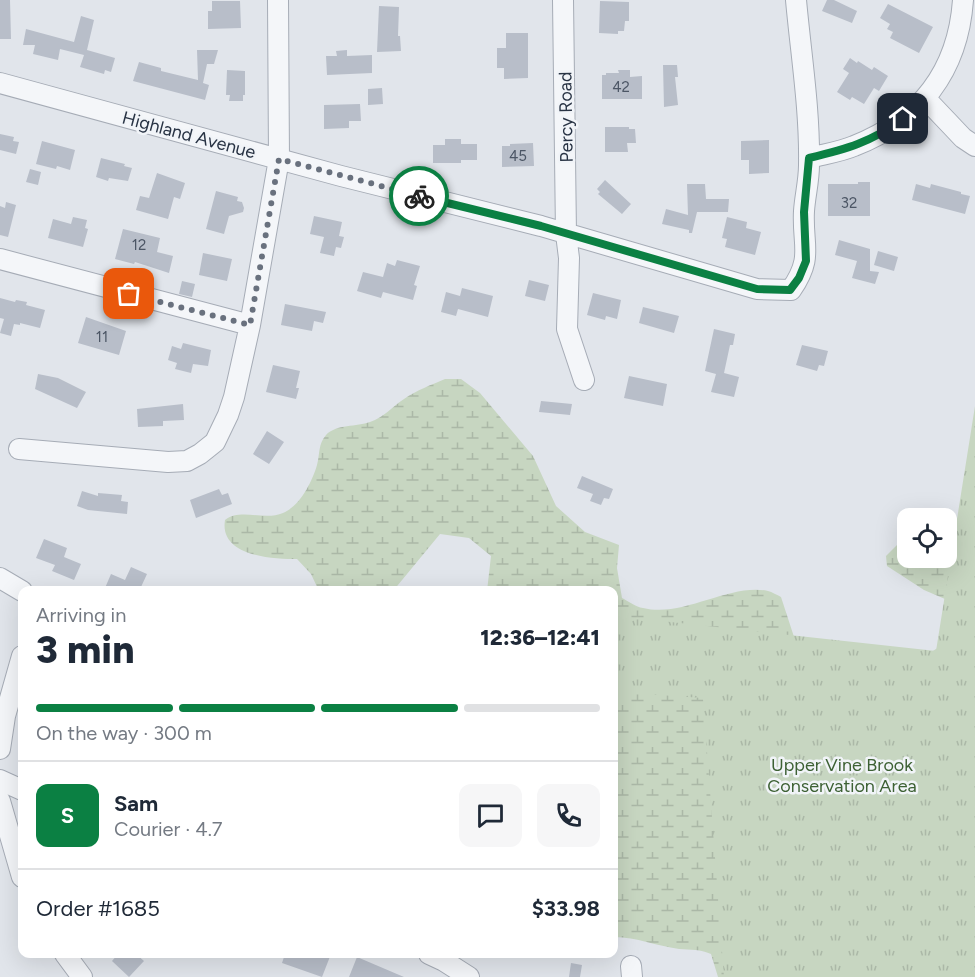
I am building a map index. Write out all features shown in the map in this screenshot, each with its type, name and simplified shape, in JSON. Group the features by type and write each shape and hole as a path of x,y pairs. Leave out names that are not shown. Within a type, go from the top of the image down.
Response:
{"street":[{"path":"19,449 168,462 187,461 215,442 228,415 250,325 279,159 278,0"},
{"name":"Percy Road","path":"563,0 569,258 567,329 584,380"},
{"path":"796,0 809,131 809,158 851,148 881,134 926,99 942,76 953,51 963,0"},
{"name":"Highland Avenue","path":"0,83 567,234 757,289 790,290 806,261 804,212 809,158"},
{"path":"926,99 963,138 975,146"},
{"path":"0,259 250,325"},
{"path":"0,578 18,589"},
{"path":"0,749 5,716 18,670"},
{"path":"0,780 18,788"},
{"path":"0,801 18,863"},
{"path":"68,958 82,977"},
{"path":"438,958 470,977"}],"green space":[{"path":"445,379 461,379 480,393 533,456 556,506 585,532 619,545 617,568 622,598 640,607 659,610 690,605 738,592 768,591 781,597 796,643 913,664 939,647 945,599 924,590 887,566 886,556 897,545 897,568 957,568 957,518 975,515 975,977 718,977 711,954 707,952 671,948 631,938 618,937 618,586 488,586 491,556 469,538 440,534 397,586 317,586 311,574 297,559 274,558 249,553 230,541 225,532 225,520 238,515 276,515 295,505 312,479 322,442 330,431 375,420 409,396"},
{"name":"Upper Vine Brook Conservation Area","path":"975,406 975,977 724,977 703,698 618,692 618,616 936,651 949,568 957,568 957,519"}],"building":[{"path":"0,0 10,0 11,39 0,39"},
{"path":"827,0 834,0 857,11 852,23 822,11"},
{"path":"212,1 240,1 241,28 208,29 208,11 212,11"},
{"path":"600,1 629,2 629,21 625,21 624,31 618,31 618,34 599,33"},
{"path":"888,4 933,27 919,53 890,38 893,32 887,29 890,24 880,18"},
{"path":"379,6 399,7 398,36 400,36 401,51 377,52"},
{"path":"81,16 94,20 87,50 115,58 111,72 105,70 104,74 80,67 84,55 60,49 58,60 33,54 35,45 23,45 26,29 74,42"},
{"path":"506,33 528,33 528,78 504,79 504,68 497,68 497,48 506,48"},
{"path":"197,50 218,50 214,64 207,64 203,83 209,85 205,100 133,81 139,62 161,68 161,71 198,80"},
{"path":"347,50 347,56 372,55 372,73 327,75 326,56 337,56 336,51"},
{"path":"850,58 872,70 874,67 888,76 879,91 874,88 864,104 852,97 850,100 837,92 849,73 843,69"},
{"path":"663,65 677,65 678,77 675,77 678,105 664,107"},
{"path":"227,70 245,71 243,101 229,101 230,95 226,95"},
{"path":"618,70 630,70 630,77 642,76 642,99 602,99 602,75 619,73"},
{"path":"382,88 383,104 368,105 368,89"},
{"path":"360,104 361,121 349,121 349,128 324,129 324,105"},
{"path":"605,127 635,129 636,143 627,143 628,152 605,152"},
{"path":"0,134 14,137 13,141 19,142 16,154 0,150"},
{"path":"445,139 461,139 461,144 477,144 477,160 461,160 461,163 433,163 433,145 445,145"},
{"path":"769,140 769,173 749,174 749,160 741,160 741,141"},
{"path":"42,141 75,150 70,170 36,164"},
{"path":"533,143 534,166 502,167 502,146"},
{"path":"101,158 132,168 128,181 109,178 108,181 96,177"},
{"path":"30,169 41,172 38,185 26,182"},
{"path":"157,173 185,183 180,199 174,197 168,219 136,210 140,196 149,198"},
{"path":"605,180 631,204 622,214 598,194 600,192 597,189"},
{"path":"858,182 870,182 870,216 828,216 828,184 858,184"},
{"path":"687,184 705,184 706,199 729,199 728,212 697,212 692,233 689,233 689,230 662,224 666,209 688,215"},
{"path":"916,184 930,188 931,184 970,196 965,214 912,200"},
{"path":"216,191 238,197 237,201 242,202 244,208 243,212 229,216 224,234 206,229"},
{"path":"6,202 16,205 8,237 0,235 0,206 5,208"},
{"path":"314,216 342,222 339,236 344,237 341,248 336,247 334,256 320,253 324,237 310,234"},
{"path":"73,217 87,220 85,228 88,229 83,247 48,238 53,219 71,224"},
{"path":"727,217 747,222 746,228 761,232 755,255 725,247 727,239 722,238"},
{"path":"123,229 160,238 157,252 173,256 169,273 135,262 134,264 115,259"},
{"path":"839,240 870,249 870,271 879,272 875,284 852,278 857,261 835,255"},
{"path":"878,251 898,257 894,271 874,265"},
{"path":"203,253 232,259 227,281 199,275"},
{"path":"397,260 420,266 414,285 417,286 413,300 383,292 381,298 357,291 363,272 383,277 387,263 395,266"},
{"path":"529,280 549,285 545,301 525,296"},
{"path":"182,281 195,284 192,297 179,294"},
{"path":"462,288 493,296 488,317 458,309 456,316 441,312 446,292 460,296"},
{"path":"593,293 621,300 617,319 606,316 605,320 587,315"},
{"path":"0,298 27,302 26,305 45,310 40,328 20,323 20,325 14,324 11,336 0,333 4,319 0,318"},
{"path":"285,304 326,312 323,323 314,321 312,331 281,325"},
{"path":"643,307 679,316 674,333 639,323"},
{"path":"86,317 126,331 119,355 78,343"},
{"path":"714,329 735,334 733,345 730,345 724,373 739,377 734,397 711,392 716,374 705,371"},
{"path":"183,343 211,350 208,366 193,364 191,373 175,369 177,363 168,360 172,346 181,349"},
{"path":"802,345 828,351 824,366 819,365 817,371 796,365"},
{"path":"273,365 300,371 296,399 266,392"},
{"path":"38,374 58,378 86,392 77,408 35,389"},
{"path":"629,376 667,384 663,406 624,398"},
{"path":"541,401 572,404 570,415 539,412"},
{"path":"183,404 184,420 163,421 163,426 138,427 137,409"},
{"path":"267,431 284,442 269,464 253,454"},
{"path":"582,476 613,489 609,499 604,498 601,505 590,501 593,494 577,488"},
{"path":"219,489 222,495 228,493 232,504 196,518 190,500"},
{"path":"82,491 98,496 98,493 122,495 121,501 128,502 127,514 88,510 77,506"},
{"path":"44,539 67,548 64,557 81,564 74,580 52,571 55,565 36,558"},
{"path":"131,567 147,574 141,586 106,586 111,574 125,580"},
{"path":"115,958 141,958 144,961 129,977 112,961"},
{"path":"284,958 329,958 322,977 282,963"},
{"path":"357,958 359,958 404,977 349,977"},
{"path":"571,963 582,965 580,977 569,977"}],"way so far":[{"path":"129,294 250,325 279,159 419,196"}],"route":[{"path":"419,196 541,226 757,289 790,290 799,278 806,261 804,212 809,158 851,148 881,134 903,119"}]}
